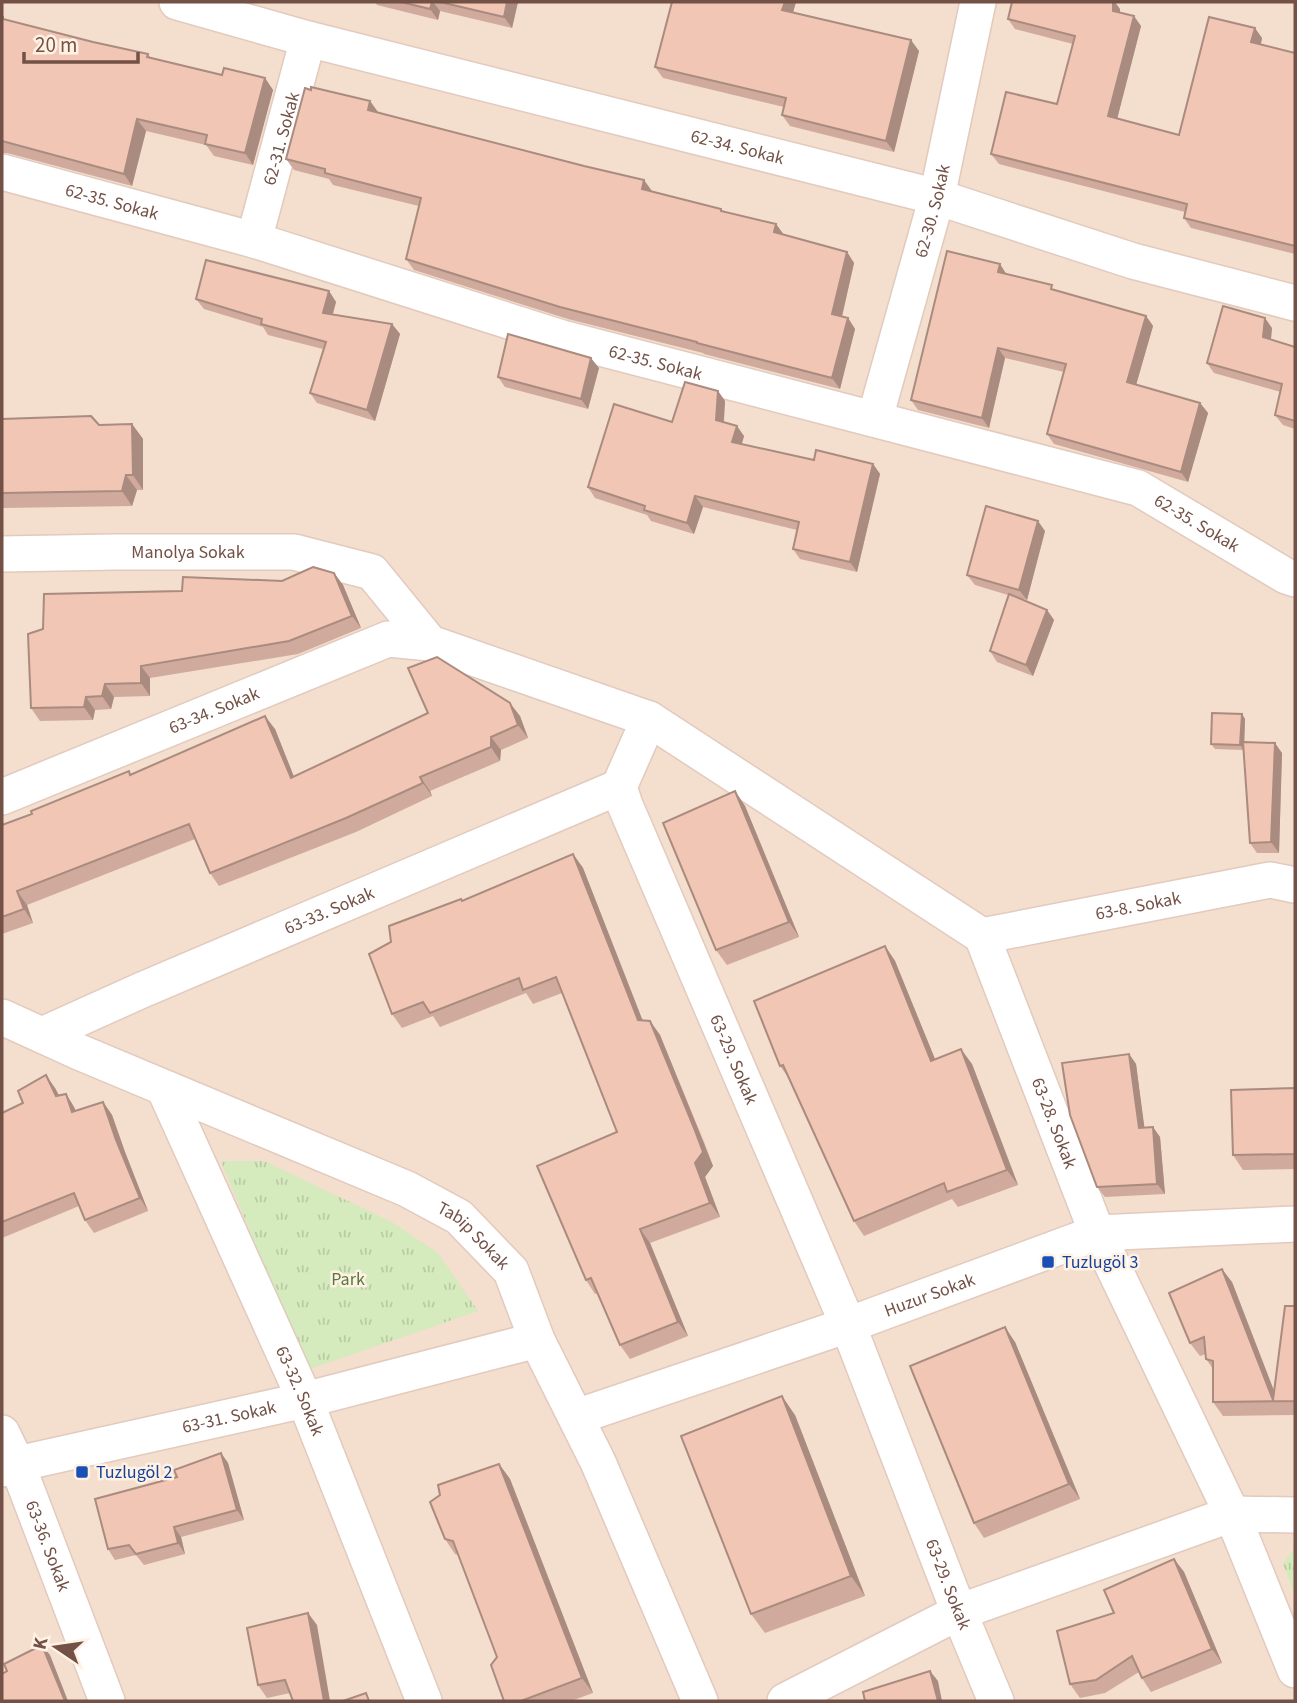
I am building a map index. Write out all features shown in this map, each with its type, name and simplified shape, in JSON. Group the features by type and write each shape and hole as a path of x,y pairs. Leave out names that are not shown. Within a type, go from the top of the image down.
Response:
{"street":[{"name":"62-34. Sokak","path":"177,2 247,11 308,39 937,197 1133,261 1295,303"},
{"name":"62-30. Sokak","path":"875,418 937,197 978,2"},
{"name":"62-31. Sokak","path":"254,240 308,39"},
{"name":"62-35. Sokak","path":"2,172 254,240 562,338 1138,488 1295,579"},
{"name":"Manolya Sokak","path":"2,554 294,552 372,572 430,643"},
{"name":"63-34. Sokak","path":"7,784 388,639 430,643"},
{"path":"430,643 649,719 982,936"},
{"path":"619,787 649,719"},
{"name":"63-33. Sokak","path":"42,1035 619,787"},
{"name":"63-29. Sokak","path":"619,787 848,1325 996,1701"},
{"name":"63-8. Sokak","path":"982,936 1270,880 1295,884"},
{"name":"63-28. Sokak","path":"982,936 1097,1233 1232,1514 1295,1670"},
{"name":"Tabip Sokak","path":"2,1017 407,1189 458,1217 511,1271 537,1340 598,1462 700,1701"},
{"name":"63-32. Sokak","path":"164,1088 305,1400 424,1701"},
{"name":"Huzur Sokak","path":"576,1417 848,1325 1097,1233 1295,1224"},
{"name":"63-31. Sokak","path":"9,1467 305,1400 537,1340"},
{"name":"63-36. Sokak","path":"2,1433 9,1467 107,1701"},
{"path":"785,1701 959,1612 1232,1514 1295,1515"}],"shaded area":[{"path":"2,2 1295,2 1295,1701 2,1701"}],"green space":[{"name":"Park","path":"221,1161 264,1161 392,1222 438,1253 478,1311 307,1370"},
{"path":"1295,1547 1295,1597 1283,1564"}],"building":[{"path":"401,2 432,2 430,9"},
{"path":"440,2 507,2 504,17"},
{"path":"672,2 785,2 782,10 911,40 886,141 782,115 786,98 655,67"},
{"path":"1012,2 1113,2 1113,11 1134,16 1108,116 1179,135 1209,17 1255,28 1251,42 1295,53 1295,246 1184,218 1187,204 991,154 1006,92 1057,104 1075,36 1008,19"},
{"path":"2,17 222,75 224,68 265,78 245,153 205,144 207,135 137,119 124,174 2,141"},
{"path":"311,87 370,101 368,110 644,180 642,189 776,224 774,232 847,252 832,314 848,318 832,378 560,307 406,259 421,198 325,173 325,169 286,159 305,88 311,90"},
{"path":"947,251 1000,264 998,272 1052,285 1051,289 1146,316 1127,382 1200,403 1181,472 1047,434 1066,364 998,348 982,418 911,400"},
{"path":"206,260 329,291 323,313 392,324 367,410 310,393 326,342 261,324 262,319 196,299"},
{"path":"1223,306 1265,318 1263,337 1295,347 1295,421 1275,415 1282,384 1207,363"},
{"path":"508,334 591,358 581,399 498,377"},
{"path":"685,382 718,391 716,420 737,426 732,442 814,460 816,450 873,464 850,562 793,549 799,522 695,496 687,523 644,510 645,506 588,487 614,404 672,422"},
{"path":"91,416 99,425 132,424 133,475 126,475 122,491 2,493 2,419"},
{"path":"986,506 1038,521 1019,590 967,575"},
{"path":"313,567 334,573 352,616 289,641 141,666 141,683 105,684 102,696 86,697 84,707 31,708 28,634 43,629 44,594 182,591 183,577 282,581"},
{"path":"1009,594 1047,610 1026,665 990,651"},
{"path":"437,657 510,703 518,725 491,737 491,747 420,777 423,783 346,818 210,873 189,824 17,891 24,909 2,917 2,825 129,771 130,775 265,716 291,778 428,713 408,668"},
{"path":"1212,713 1242,714 1240,745 1211,744"},
{"path":"1243,742 1275,743 1271,842 1250,843"},
{"path":"735,791 789,922 716,950 663,823"},
{"path":"573,854 638,1020 650,1021 694,1128 703,1152 695,1163 710,1203 640,1229 678,1322 620,1345 591,1278 586,1280 537,1166 617,1132 556,977 523,990 519,978 430,1013 423,1002 392,1014 369,954 391,942 389,926 461,899 462,901"},
{"path":"885,946 931,1061 961,1049 1007,1170 947,1192 944,1183 854,1221 783,1065 780,1066 754,1001"},
{"path":"1129,1054 1139,1128 1153,1127 1157,1184 1097,1187 1070,1115 1062,1063"},
{"path":"46,1075 56,1096 66,1094 72,1112 103,1102 140,1198 85,1220 74,1193 2,1222 2,1113 23,1103 18,1091"},
{"path":"1295,1088 1295,1154 1233,1155 1231,1090"},
{"path":"1222,1269 1273,1400 1285,1306 1295,1306 1295,1401 1213,1402 1213,1361 1206,1359 1204,1337 1190,1343 1169,1293"},
{"path":"1005,1327 1069,1484 974,1523 910,1366"},
{"path":"782,1396 851,1576 751,1614 681,1436"},
{"path":"221,1453 237,1510 174,1527 178,1543 136,1554 129,1545 108,1549 95,1499 177,1477 174,1470"},
{"path":"499,1464 582,1678 521,1701 504,1701 491,1665 497,1657 453,1541 445,1539 430,1502 440,1495 438,1485"},
{"path":"1174,1559 1212,1649 1142,1678 1132,1656 1096,1680 1070,1684 1057,1631 1114,1613 1104,1590"},
{"path":"308,1613 324,1701 293,1701 285,1680 258,1685 247,1628"},
{"path":"42,1645 65,1701 2,1701 2,1674 7,1671 4,1664"},
{"path":"930,1671 938,1701 865,1701 863,1692"},
{"path":"366,1693 369,1701 343,1701"}],"place":[{"name":"Tuzlugöl 3","path":"1048,1262"},
{"name":"Tuzlugöl 2","path":"82,1472"}]}
